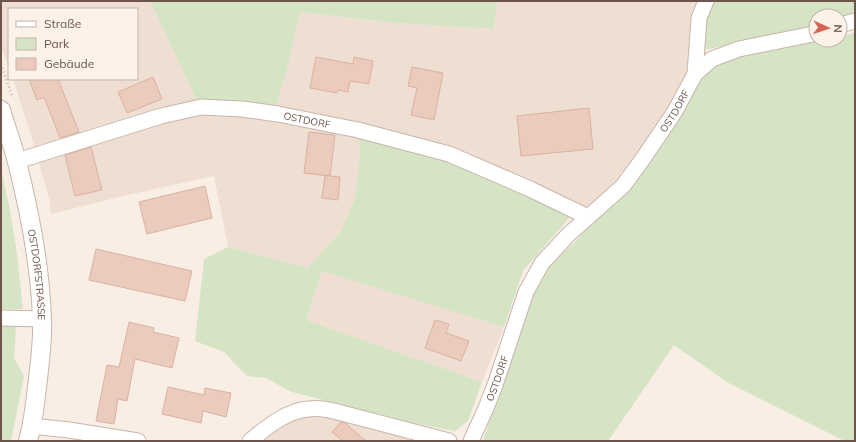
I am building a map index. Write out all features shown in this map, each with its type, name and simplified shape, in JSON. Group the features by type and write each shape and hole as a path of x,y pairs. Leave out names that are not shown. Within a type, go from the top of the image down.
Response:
{"street":[{"name":"OSTDORF","path":"695,74 699,18 706,1"},
{"name":"OSTDORF","path":"471,441 495,385 526,292 542,263 569,234 623,186 674,113 695,74 712,59 739,49 808,35"},
{"name":"OSTDORF","path":"17,161 161,116 201,107 242,109 278,114 358,130 449,154 530,189 588,217"},
{"name":"OSTDORFSTRASSE","path":"1,110 17,161 38,264 42,319 42,353 30,433"},
{"path":"1,318 42,319"},
{"path":"250,441 277,420 289,414 297,411 320,408 449,441"},
{"path":"30,433 69,430 138,441"}],"shaded area":[{"path":"1,1 150,1 198,103 358,137 360,155 355,198 341,231 308,268 228,247 214,176 51,214 49,198 13,80 138,80 138,8 8,8 8,66 1,48"},
{"path":"497,1 700,1 695,18 688,71 667,111 619,183 587,208 275,109 286,73 299,12 396,23 494,29"},
{"path":"323,270 504,327 482,382 306,320"},
{"path":"312,415 326,415 416,441 263,441 288,423"}],"green space":[{"path":"150,1 497,1 494,29 396,23 300,12 286,73 275,109 198,103"},
{"path":"713,1 855,1 855,14 848,17 848,8 808,8 808,27 703,50 707,20"},
{"path":"855,32 855,441 845,441 727,382 674,345 608,441 483,441 531,295 547,267 574,243 593,222 628,192 648,164 699,78 712,67 746,54 808,42 808,48 848,48 848,35"},
{"path":"358,137 448,160 527,194 570,217 523,271 504,327 322,271 306,320 482,382 468,421 455,431 418,424 292,392 266,378 247,376 224,352 195,341 204,259 228,247 308,268 341,231 355,198 360,155"},
{"path":"1,170 16,247 23,309 1,309"},
{"path":"1,326 16,326 14,358 24,376 11,441 1,441"}],"building":[{"path":"316,57 353,64 354,57 373,61 369,84 350,81 348,92 338,90 337,93 310,88"},
{"path":"412,67 443,73 434,120 411,115 417,88 408,86"},
{"path":"153,77 162,99 127,113 118,92"},
{"path":"29,80 58,80 79,132 60,138 44,97 37,100"},
{"path":"589,108 593,149 521,156 517,116"},
{"path":"309,132 335,135 330,176 340,177 338,200 322,198 325,176 304,173"},
{"path":"91,147 102,190 75,196 65,155"},
{"path":"205,186 212,218 147,234 139,202"},
{"path":"96,249 192,271 185,301 89,280"},
{"path":"435,320 449,324 446,333 469,341 461,361 425,348"},
{"path":"129,322 154,328 153,332 179,338 172,368 135,359 127,401 118,399 114,424 96,421 107,365 119,367"},
{"path":"168,387 204,395 205,388 231,393 226,417 203,411 201,423 162,414"},
{"path":"341,422 345,423 366,441 343,441 332,432"}]}
